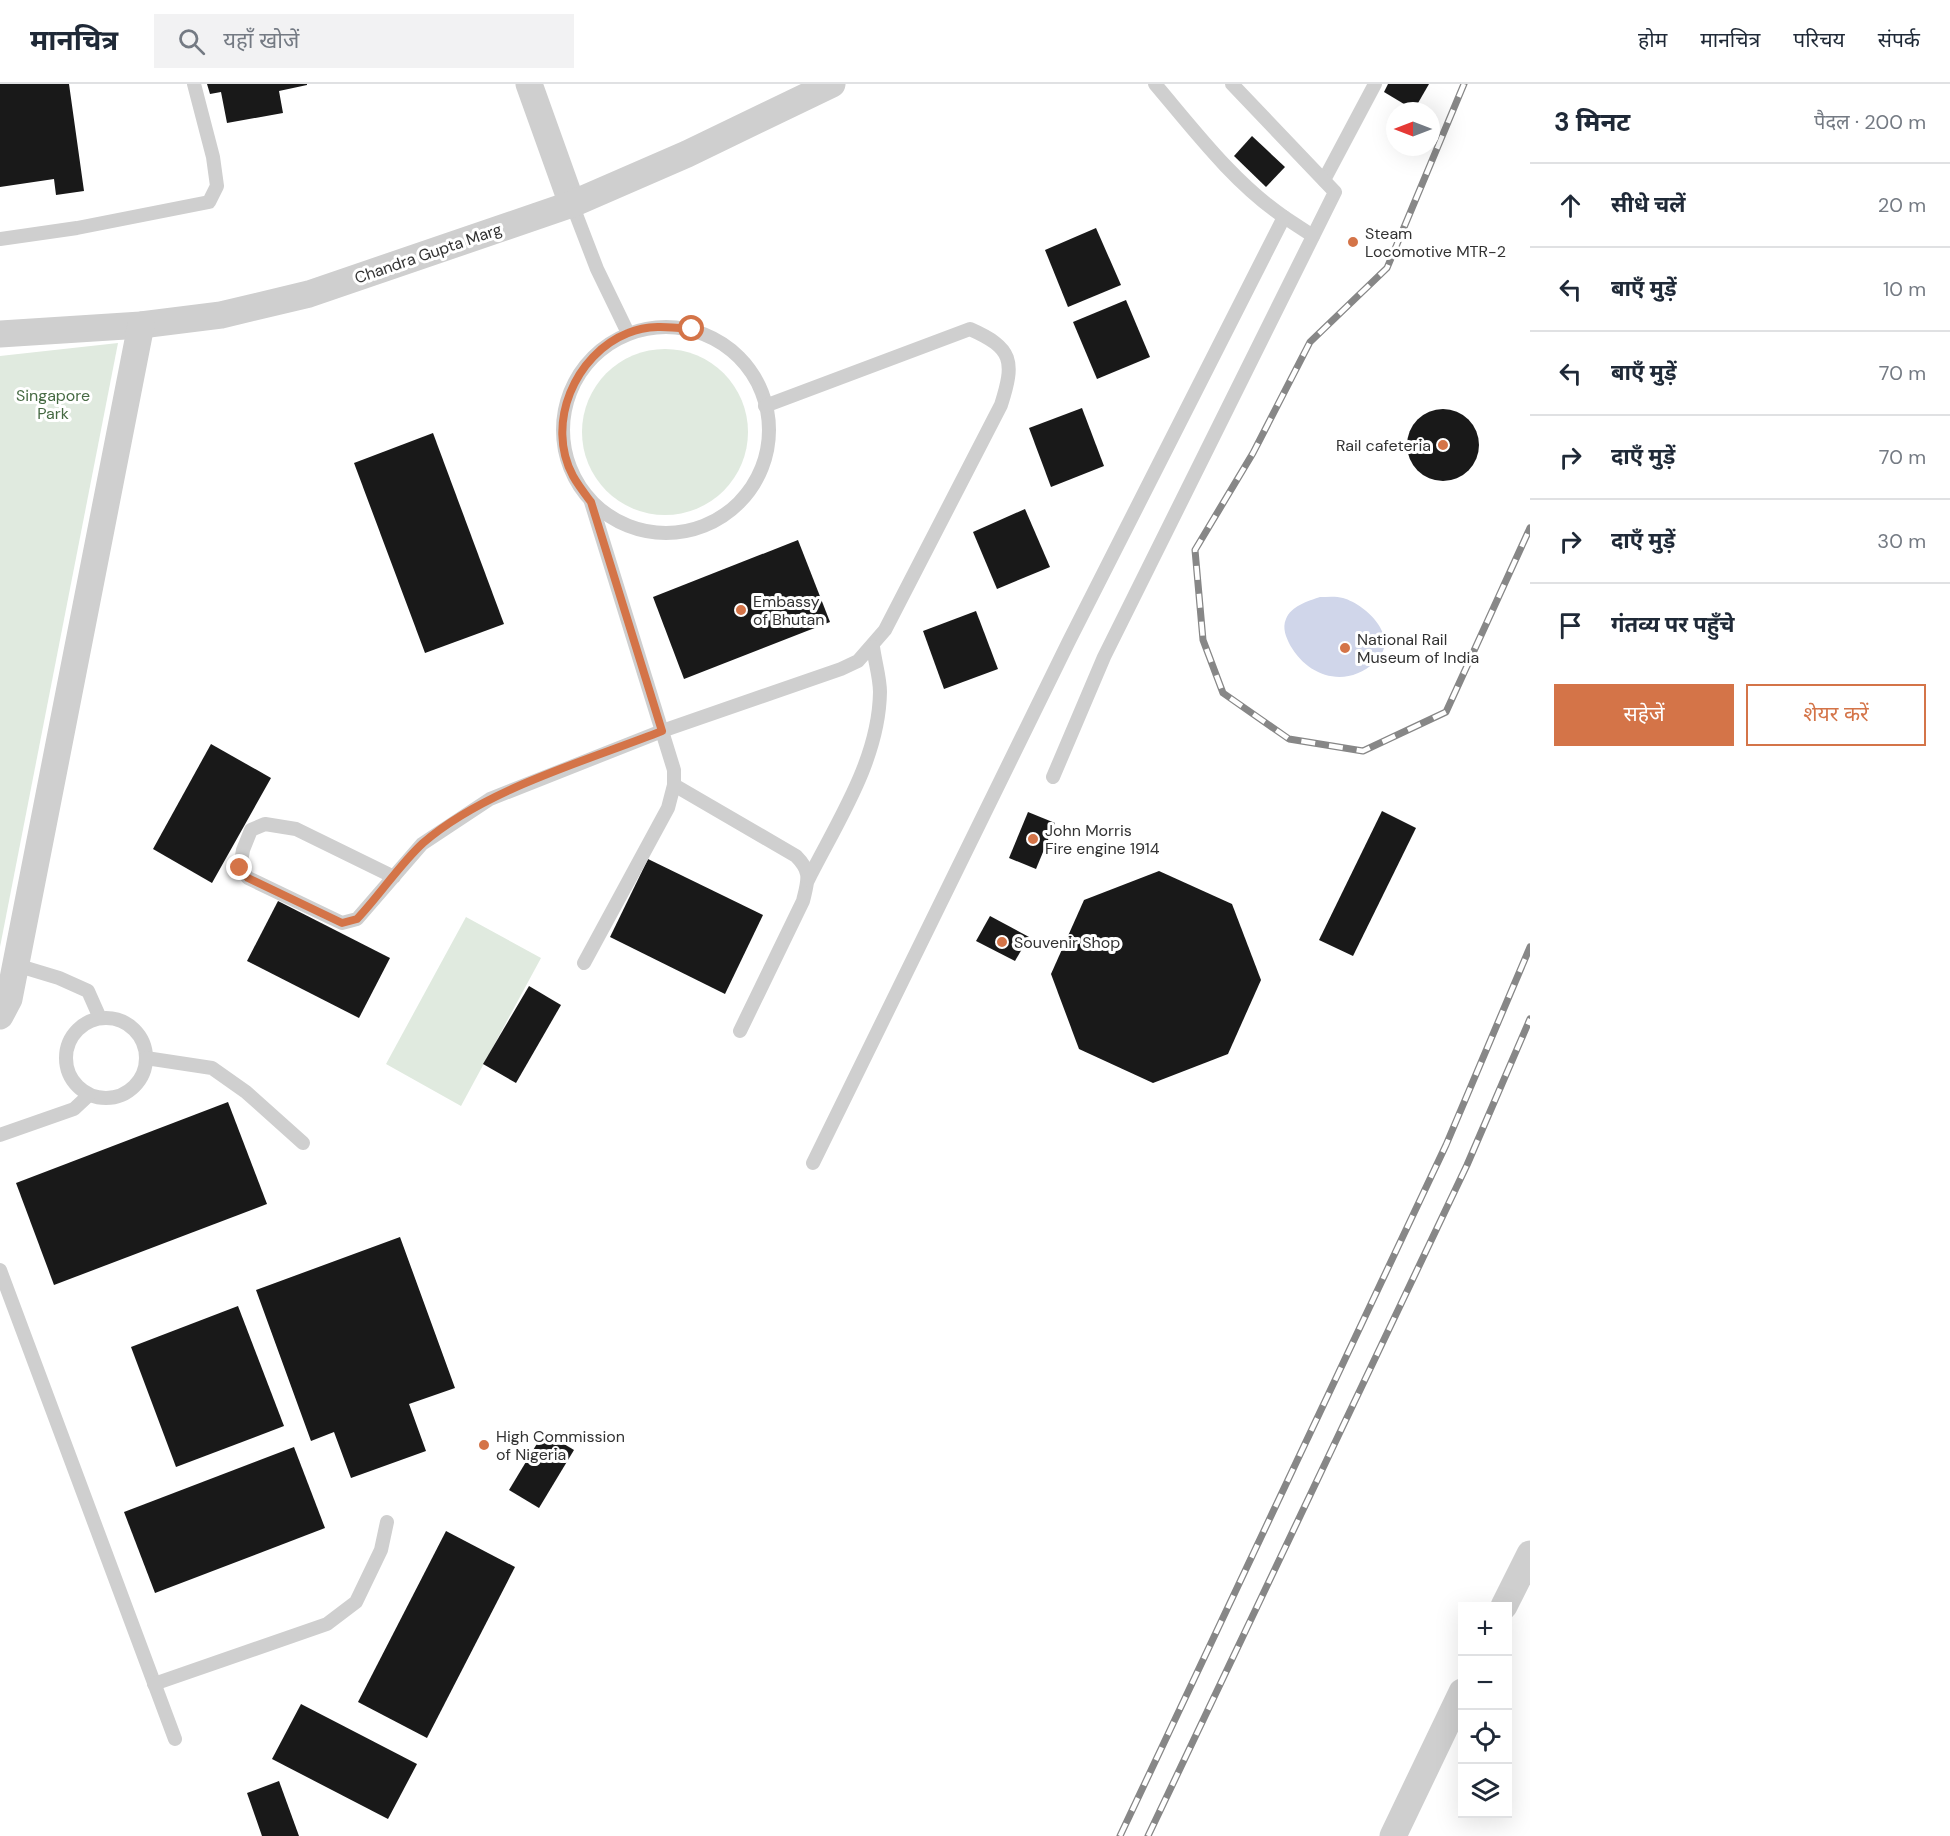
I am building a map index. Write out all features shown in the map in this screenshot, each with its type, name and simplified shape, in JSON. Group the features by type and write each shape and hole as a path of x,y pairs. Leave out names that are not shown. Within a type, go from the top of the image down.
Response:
{"street":[{"path":"529,84 572,204"},
{"name":"Chandra Gupta Marg","path":"0,334 141,325 221,315 309,294 572,204 687,154 832,84"},
{"path":"0,1016 9,999 16,965 141,325"},
{"path":"1506,1602 1530,1554"},
{"path":"1392,1836 1458,1700"}],"lane":[{"path":"0,239 77,228 209,202 217,186 213,157 194,84"},
{"path":"1155,84 1195,131 1262,202 1313,236"},
{"path":"1053,777 1104,657 1335,192 1232,84"},
{"path":"1324,180 1375,84"},
{"path":"572,204 597,269 628,333"},
{"path":"813,1163 1069,640 1284,217"},
{"path":"584,963 668,808 674,785 674,770 591,502 572,474 562,441 564,407 577,376 599,350 628,333 660,326 692,329 722,342 746,363 763,392 770,427 765,462 748,494 722,518 689,532 653,534 619,523 591,502"},
{"path":"394,878 296,829 265,824 251,830 240,868 248,878 342,923 357,919 394,878 422,844 490,800 662,731 841,669 858,661 873,647 885,630 1001,405 1010,375 1006,352 991,338 970,329 765,406"},
{"path":"740,1031 802,901 808,880 843,814 877,724 880,691 873,647"},
{"path":"674,785 796,856 806,866 808,880"},
{"path":"16,965 59,978 88,991 100,1018"},
{"path":"100,1018 114,1018 126,1023 137,1032 144,1044 146,1058 144,1072 137,1084 114,1098 89,1095 70,1078 66,1065 66,1052 77,1029 87,1022 100,1018"},
{"path":"146,1058 212,1068 246,1092 303,1143"},
{"path":"0,1136 74,1109 89,1095"},
{"path":"0,1270 175,1739"},
{"path":"154,1684 327,1624 356,1602 381,1550 387,1522"}],"green space":[{"name":"Singapore Park","path":"118,343 0,947 0,356"},
{"path":"665,349 697,355 724,373 742,400 748,432 742,464 724,491 697,509 665,515 633,509 606,491 588,464 582,432 588,400 606,373 633,355"},
{"path":"466,917 541,958 461,1106 386,1064"}],"water":[{"path":"1320,597 1340,597 1352,602 1371,615 1378,624 1385,643 1382,653 1364,670 1340,677 1328,676 1307,665 1290,645 1284,629 1288,614 1300,605"}],"building":[{"path":"0,84 69,84 84,191 56,195 54,179 0,187"},
{"path":"207,84 307,85 279,91 283,113 227,123 221,92 210,94"},
{"path":"1388,84 1429,84 1419,102 1401,102 1384,92"},
{"path":"1252,136 1285,167 1266,187 1234,156"},
{"path":"1096,228 1121,285 1068,307 1045,250"},
{"path":"1126,300 1150,357 1097,379 1073,322"},
{"path":"1082,408 1104,466 1051,487 1029,428"},
{"name":"Rail cafeteria","path":"1443,409 1463,415 1473,425 1479,445 1473,465 1463,475 1443,481 1423,475 1413,465 1407,445 1413,425 1423,415"},
{"path":"433,433 504,624 425,653 354,463"},
{"path":"1025,509 1050,567 997,589 973,532"},
{"name":"Embassy of Bhutan","path":"798,540 830,622 684,679 653,597"},
{"path":"976,611 998,669 944,689 923,631"},
{"path":"211,744 271,778 212,883 153,849"},
{"path":"1382,811 1416,828 1353,956 1319,940"},
{"path":"1028,812 1055,823 1036,869 1009,858"},
{"path":"648,859 763,915 725,994 610,937"},
{"path":"1159,871 1232,904 1261,980 1228,1054 1153,1083 1079,1049 1051,974 1084,900"},
{"path":"278,901 390,958 359,1018 247,961"},
{"path":"990,916 1029,937 1015,961 976,941"},
{"path":"529,986 561,1005 516,1083 483,1064"},
{"path":"228,1102 267,1204 54,1285 16,1183"},
{"path":"400,1237 455,1388 409,1404 426,1451 351,1478 334,1432 311,1441 256,1290"},
{"path":"238,1306 284,1426 176,1467 131,1347"},
{"path":"544,1432 574,1450 539,1508 509,1490"},
{"path":"294,1447 325,1528 155,1593 124,1512"},
{"path":"446,1531 515,1567 427,1738 358,1702"},
{"path":"301,1704 417,1764 388,1819 272,1759"},
{"path":"279,1781 299,1836 262,1836 247,1793"}],"railway":[{"path":"1464,84 1387,268 1310,342 1253,453 1195,550 1203,640 1223,693 1289,739 1363,751 1446,712 1530,528"},
{"path":"1120,1836 1446,1145 1530,947"},
{"path":"1148,1836 1467,1165 1530,1019"}],"place":[{"name":"Steam Locomotive MTR-2","path":"1353,242"},
{"name":"Rail cafeteria","path":"1443,445"},
{"name":"Embassy of Bhutan","path":"741,610"},
{"name":"National Rail Museum of India","path":"1345,648"},
{"name":"John Morris Fire engine 1914","path":"1033,839"},
{"name":"Souvenir Shop","path":"1002,942"},
{"name":"High Commission of Nigeria","path":"484,1445"}],"route":[{"path":"240,868 248,878 342,923 357,919 422,844 457,819 514,789 662,731 591,502 572,474 562,441 564,407 577,376 599,350 628,333 660,326 692,329"}]}
